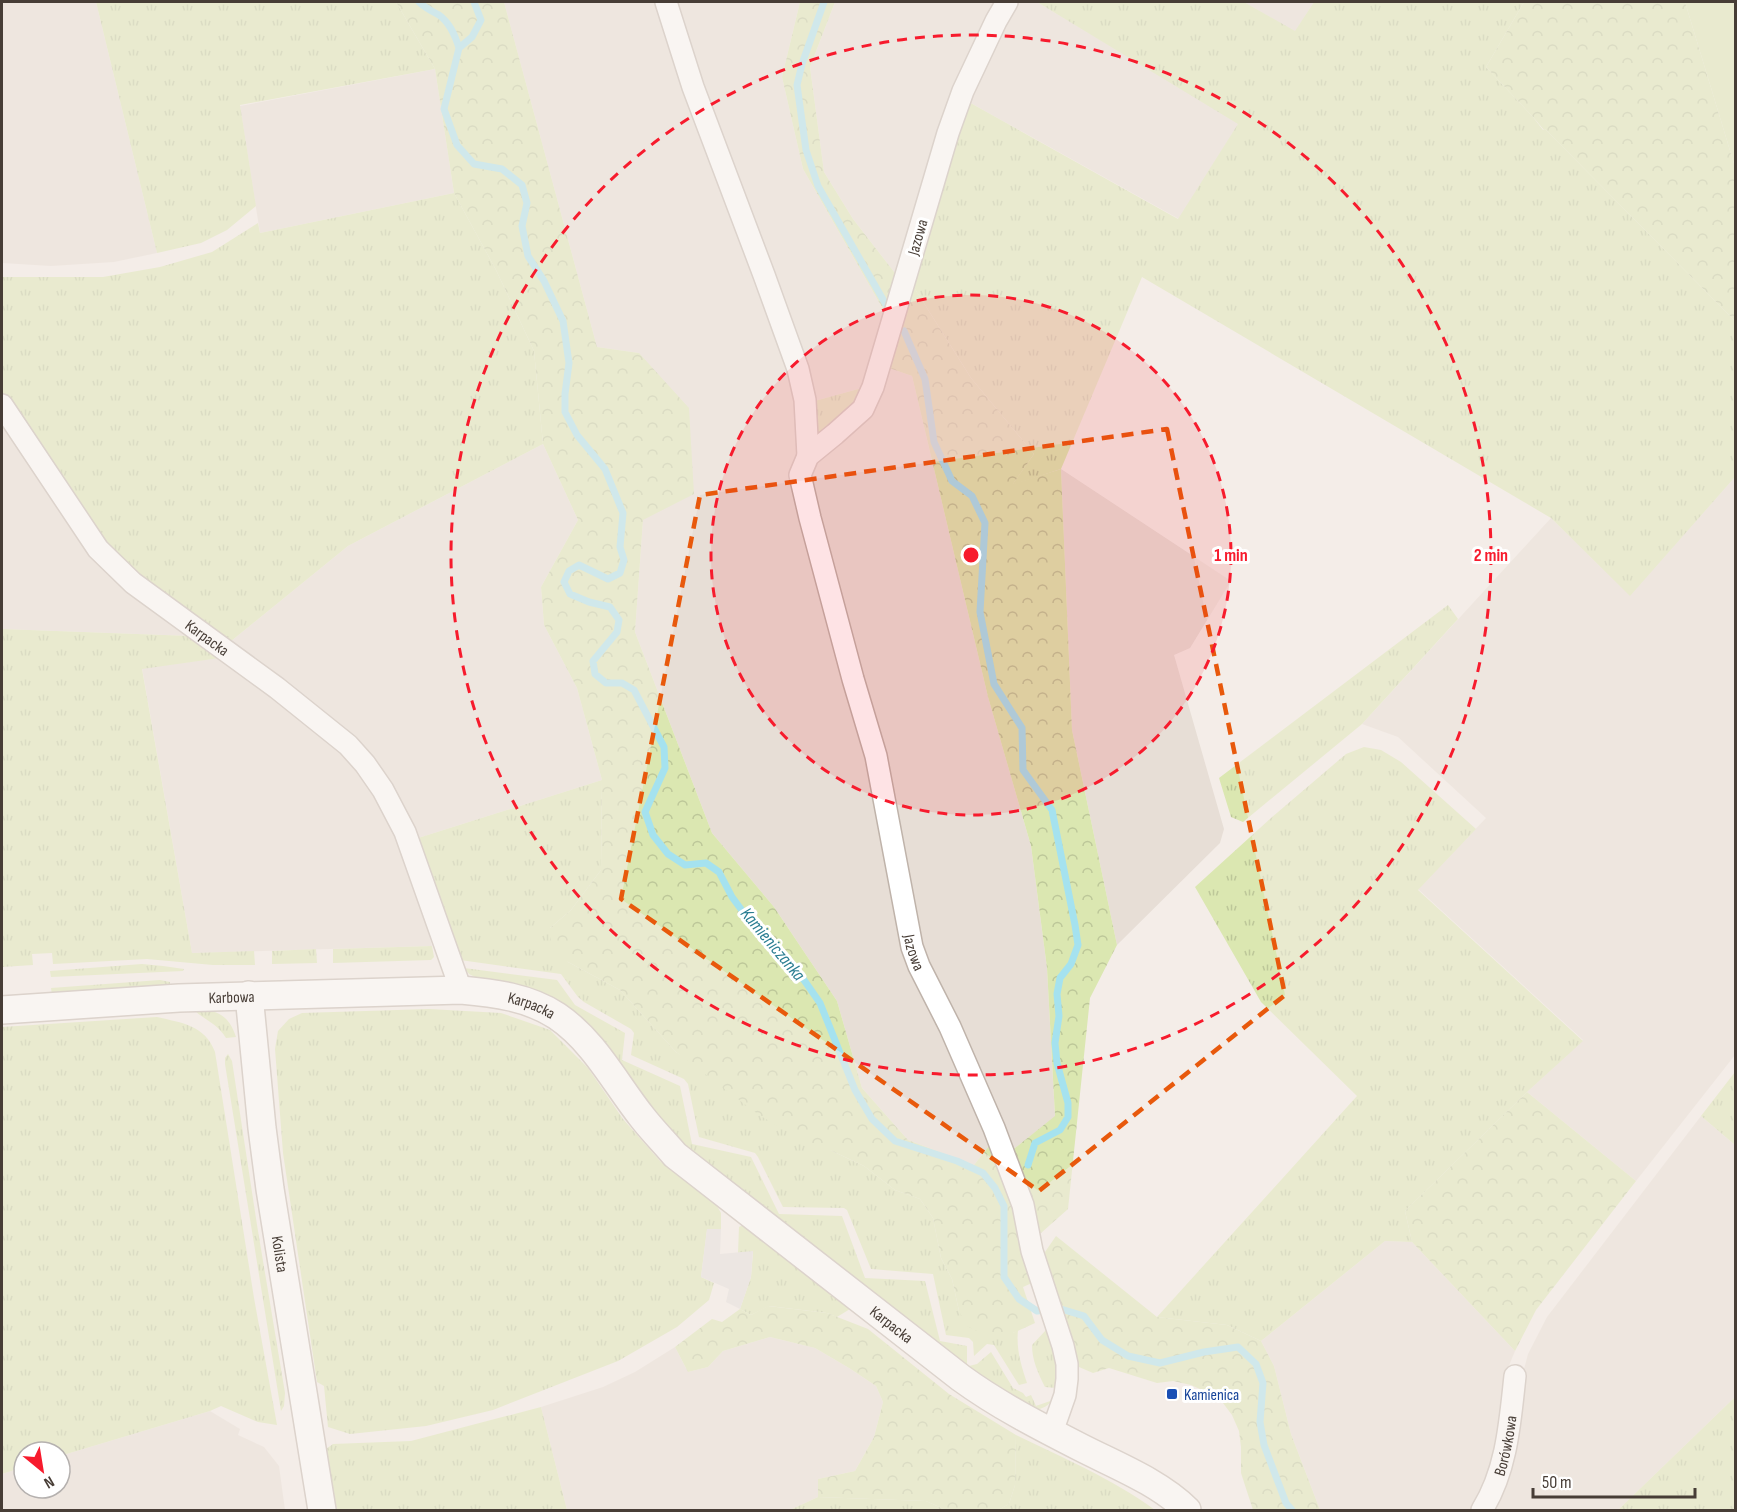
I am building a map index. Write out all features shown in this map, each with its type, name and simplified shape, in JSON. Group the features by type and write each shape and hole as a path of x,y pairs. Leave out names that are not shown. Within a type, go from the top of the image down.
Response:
{"street":[{"name":"Jazowa","path":"666,2 693,87 798,369 805,399 808,456 800,475 876,756 912,947 994,1128 1023,1205 1032,1251 1063,1346 1067,1364 1067,1379 1060,1411 1052,1432"},
{"name":"Jazowa","path":"808,456 863,409 873,387 948,133 963,91 1007,2"},
{"name":"Karpacka","path":"2,405 98,549 133,583 277,688 348,745 365,764 383,790 405,832 461,990 497,993 530,1002 556,1016 579,1034 601,1060 642,1118 675,1155 989,1399 1114,1463 1158,1489 1187,1510"},
{"name":"Karbowa","path":"2,1010 179,998 461,990"},
{"name":"Kolista","path":"249,995 270,1189 322,1510"},
{"name":"Borówkowa","path":"1482,1510 1499,1475 1507,1446 1515,1376"}],"highlighted area":[{"path":"1167,429 1285,995 1039,1191 621,899 700,495"}],"shaded area":[{"path":"2,2 96,2 157,253 114,262 51,266 2,263"},
{"path":"504,2 656,2 778,327 871,761 882,837 993,1141 974,1165 908,1140 862,1088 837,1001 774,907 712,833 635,632 643,520 639,353 597,347"},
{"path":"672,2 800,2 782,77 803,169 888,318 869,386 811,402"},
{"path":"835,2 1003,2 898,277 853,219 824,172 810,67"},
{"path":"1013,2 1037,2 1239,123 1179,219 967,101"},
{"path":"1244,2 1314,2 1295,32"},
{"path":"435,69 454,193 260,233 240,106"},
{"path":"886,367 912,376 988,697 1031,846 1047,968 1055,1117 1010,1152 924,965 807,476"},
{"path":"2,416 191,636 2,629"},
{"path":"543,444 578,520 541,587 544,625 577,688 602,780 415,839 389,790 230,642 348,546"},
{"path":"1061,469 1231,581 1190,648 1174,655 1224,829 1220,843 1117,945 1072,730"},
{"path":"1735,477 1735,1055 1636,1181 1527,1092 1583,1040 1418,889 1486,818 1398,737 1362,724 1551,518 1630,595"},
{"path":"227,657 341,749 378,795 414,877 432,946 192,953 142,668"},
{"path":"1701,1116 1735,1145 1735,1397 1618,1510 1487,1510 1528,1354 1547,1317"},
{"path":"707,1229 721,1229 720,1254 753,1251 751,1277 740,1309 726,1302 729,1289 701,1277"},
{"path":"1385,1241 1412,1242 1515,1351 1506,1373 1503,1442 1477,1510 1320,1510 1291,1434 1274,1366 1261,1341"},
{"path":"770,1337 815,1348 876,1386 883,1402 874,1437 855,1471 818,1479 818,1497 790,1510 567,1510 541,1407 603,1387 635,1372 675,1347 688,1372 708,1367 723,1351"},
{"path":"210,1411 240,1429 238,1435 264,1447 279,1466 285,1510 2,1510 2,1474 12,1471 12,1500 72,1500 72,1452"}],"green space":[{"path":"96,2 396,2 435,69 240,105 256,206 227,230 201,243 157,253"},
{"path":"396,2 504,2 597,347 639,353 689,408 694,494 643,520 635,632 712,833 774,907 837,1001 862,1088 908,1140 974,1165 993,1141 1014,1204 1032,1283 1023,1287 1035,1323 1013,1333 985,1335 967,1326 959,1311 952,1279 941,1258 933,1218 920,1199 895,1190 864,1166 798,1138 759,1115 676,1052 620,990 568,962 551,948 550,928 571,910 601,870 602,780 577,688 544,625 541,587 578,520 543,444 534,351 496,270 454,193 435,69"},
{"path":"800,2 835,2 810,67 824,172 853,219 898,277 888,318 803,169 782,77"},
{"path":"1037,2 1244,2 1295,31 1314,2 1524,2 1486,67 1543,130 1545,129 1735,321 1735,477 1630,596 1551,518 1142,277 1061,469 1012,485 1034,454 971,378 910,281 967,101 1178,219 1238,124"},
{"path":"1524,2 1685,2 1735,167 1735,321 1544,130 1486,67"},
{"path":"1685,2 1735,2 1735,167"},
{"path":"454,193 496,270 534,351 543,444 348,546 230,642 137,580 101,543 2,392 2,277 103,277 160,267 212,252 258,223 260,233"},
{"path":"910,281 971,378 1034,454 1013,484 1061,469 1072,730 1117,945 1090,998 1068,1209 1041,1233 1034,1228 1010,1152 1055,1116 1047,968 1031,846 988,697 912,376 886,367"},
{"path":"869,386 858,407 814,438 811,402"},
{"path":"1448,605 1458,619 1362,724 1243,822 1231,817 1219,778"},
{"path":"2,629 191,636 227,657 142,669 192,953 254,951 255,965 213,965 147,959 53,964 52,953 32,954 33,965 2,967"},
{"path":"1364,747 1381,750 1401,762 1476,829 1418,890 1583,1041 1405,1211 1412,1242 1385,1241 1261,1341 1227,1325 1157,1317 1357,1096 1261,1002 1195,887 1346,754"},
{"path":"602,780 601,870 571,910 550,928 568,962 620,990 676,1052 832,1151 864,1166 895,1190 920,1199 933,1218 941,1258 952,1279 959,1311 1013,1333 1018,1330 1018,1350 1027,1383 1019,1385 994,1345 987,1344 974,1356 973,1342 969,1338 946,1335 933,1274 871,1269 847,1210 844,1208 783,1207 755,1153 699,1137 688,1084 684,1079 631,1055 634,1033 631,1029 584,1002 561,974 460,960 415,839"},
{"path":"432,946 434,957 431,960 333,963 333,949"},
{"path":"316,949 317,963 272,964 272,951"},
{"path":"142,964 184,969 183,971 51,977 50,971"},
{"path":"464,968 557,980 575,1005 625,1033 622,1060 680,1086 692,1144 751,1157 779,1214 842,1216 865,1278 925,1281 940,1341 967,1346 969,1366 977,1364 991,1352 1013,1388 1026,1397 1031,1395 1036,1406 1053,1400 1044,1408 1031,1409 993,1387 687,1149 538,992 502,981 475,977"},
{"path":"160,980 170,982 170,989 52,995 51,988"},
{"path":"193,1009 220,1014 229,1023 236,1037 226,1038 219,1029"},
{"path":"429,1009 501,1013 550,1030 588,1068 623,1119 660,1161 717,1206 721,1213 721,1229 707,1230 701,1277 714,1283 709,1300 677,1327 618,1361 493,1410 426,1426 350,1434 328,1427 324,1386 317,1382 283,1153 275,1049 278,1031 289,1019 302,1013"},
{"path":"157,1017 192,1027 211,1043 215,1052 254,1298 277,1425 258,1422 221,1406 72,1452 72,1440 12,1440 12,1471 2,1474 2,1027"},
{"path":"228,1054 232,1061 285,1393 284,1406 281,1411 225,1064"},
{"path":"1735,1072 1735,1145 1701,1116"},
{"path":"1527,1092 1636,1181 1536,1310 1515,1351 1412,1242 1405,1211"},
{"path":"743,1225 850,1309 837,1317 827,1313 769,1306 751,1315 740,1309 751,1277 753,1252 738,1253 739,1227"},
{"path":"1056,1236 1157,1317 1227,1325 1261,1341 1274,1366 1291,1434 1320,1510 1253,1510 1241,1473 1239,1431 1232,1415 1213,1395 1191,1385 1173,1381 1157,1383 1109,1368 1093,1373 1079,1367 1047,1274 1045,1252"},
{"path":"768,1306 827,1313 868,1329 949,1394 1016,1435 1015,1485 1009,1504 998,1510 946,1510 926,1501 818,1497 818,1479 855,1471 874,1437 883,1402 876,1386 815,1348 770,1337 723,1351 708,1367 688,1372 675,1347 712,1319 722,1322 740,1309 751,1315"},
{"path":"1047,1329 1056,1358 1056,1388 1045,1387 1033,1356 1032,1345"},
{"path":"1735,1397 1735,1510 1618,1510"},
{"path":"541,1407 567,1510 337,1510 326,1449 333,1444 411,1441"},
{"path":"1016,1435 1105,1479 1155,1510 998,1510 1009,1504 1015,1485"},
{"path":"818,1497 926,1501 946,1510 790,1510"}],"waterway":[{"name":"Kamieniczanka","path":"419,2 446,22 459,48"},
{"name":"Kamieniczanka","path":"474,2 481,20 472,37 459,48 444,109 457,145 474,164 502,169 522,185 527,203 522,226 528,256 544,281 563,321 569,363 565,412 577,435 605,469 623,513 620,547 624,560 620,573 608,579 579,565 569,571 564,582 570,594 610,607 619,620 617,632 593,661 595,674 606,683 622,683 634,690 664,747 665,768 645,812 653,835 668,854 685,865 706,863 719,872 732,897 755,928 804,980 820,1003 855,1090 872,1119 895,1141 957,1161 983,1173 995,1188 1004,1206 1004,1277 1019,1299 1037,1311 1061,1309 1084,1316 1102,1340 1128,1356 1160,1363 1204,1352 1238,1347 1256,1364 1263,1383 1260,1422 1264,1445 1286,1503 1292,1510"},
{"path":"824,2 797,85 806,150 818,186 889,310"},
{"path":"904,331 925,379 934,442 952,481 972,496 985,523 980,612 994,684 1022,728 1023,770 1052,810 1078,945 1071,964 1060,978 1057,994 1059,1016 1055,1043 1057,1063 1068,1103 1068,1117 1060,1130 1035,1143 1028,1165"}],"place":[{"name":"Kamienica","path":"1172,1394"}]}
